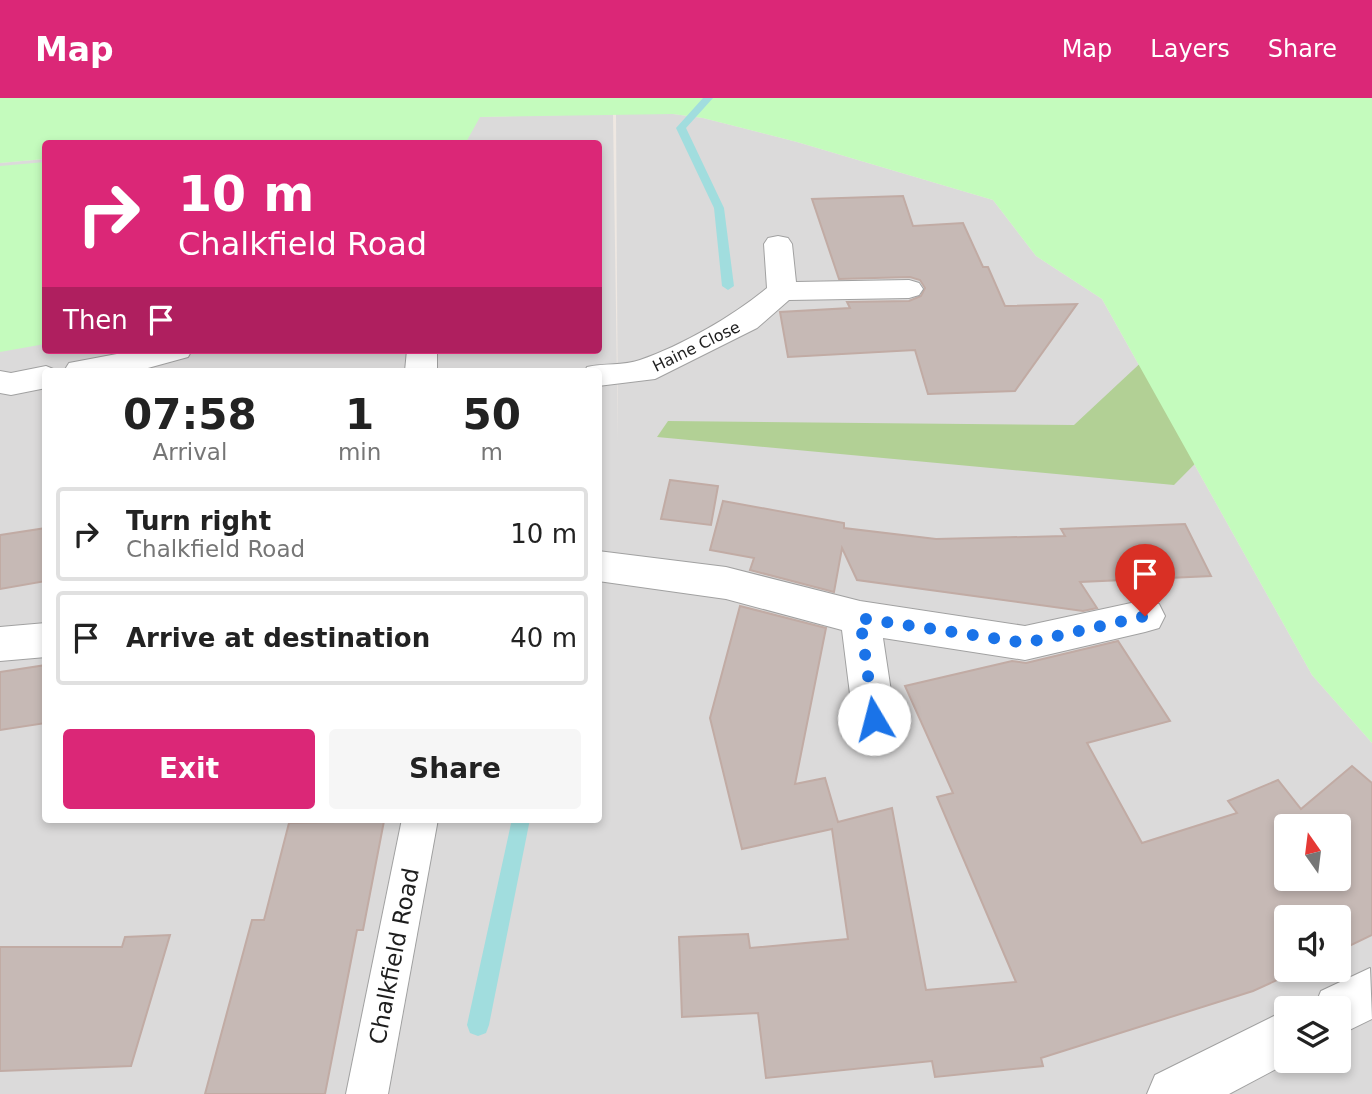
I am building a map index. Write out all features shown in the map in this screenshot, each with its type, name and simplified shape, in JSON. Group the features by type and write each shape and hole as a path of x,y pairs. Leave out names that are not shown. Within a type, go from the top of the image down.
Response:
{"street":[{"path":"778,244 782,291 909,289"},
{"name":"Haine Close","path":"602,375 644,371 746,321 782,291"},
{"path":"96,368 163,354"},
{"path":"0,382 11,384 42,378"},
{"path":"602,567 726,583 860,618 1025,643 1145,616"},
{"path":"860,618 874,719"},
{"path":"0,644 42,640"},
{"path":"1174,1094 1274,1042"}],"lane":[{"name":"Chalkfield Road","path":"367,1094 419,823"}],"shaded area":[{"path":"613,114 618,442 616,114 673,114 703,118 797,142 993,200 1036,256 1102,299 1312,675 1372,743 1372,1094 0,1094 0,163 42,159 42,354 602,354 602,140 323,140 480,117"}],"green space":[{"path":"0,98 1372,98 1372,743 1312,675 1102,299 1036,256 993,200 797,142 703,118 673,114 480,117 467,140 42,140 42,159 0,163"},
{"path":"42,162 42,345 0,352 0,166"},
{"path":"1355,163 1372,285 1174,485 657,437 668,421 1074,425"}],"building":[{"path":"903,196 913,226 963,223 983,267 988,267 1005,306 1077,304 1015,391 928,394 915,350 788,357 780,312 850,308 847,302 909,301 921,296 925,288 920,280 910,277 839,279 812,199"},
{"path":"670,480 718,486 711,525 661,519"},
{"path":"723,501 844,523 844,528 936,539 1065,536 1061,529 1185,524 1211,576 1080,582 1097,608 1083,611 857,580 842,548 834,592 750,570 754,558 710,550"},
{"path":"42,529 42,582 0,589 0,535"},
{"path":"740,606 826,628 795,784 825,778 838,822 892,808 926,990 1016,982 937,797 953,793 905,686 1012,661 1026,663 1118,641 1170,721 1087,743 1142,843 1237,813 1228,801 1278,780 1301,809 1352,766 1372,783 1372,935 1351,945 1351,905 1274,905 1274,981 1253,991 1041,1058 1043,1066 935,1077 932,1061 766,1078 758,1013 682,1017 679,937 748,934 750,948 848,939 832,829 742,849 710,718"},
{"path":"42,666 42,724 0,730 0,672"},
{"path":"289,823 384,823 363,930 357,930 325,1094 205,1094 252,920 264,920"},
{"path":"170,935 131,1066 0,1071 0,947 122,947 125,937"}],"waterway":[{"path":"708,98 681,128 719,208 728,286"},
{"path":"478,1025 520,823"}],"route":[{"path":"874,719 860,618 1025,643 1145,616"}]}
